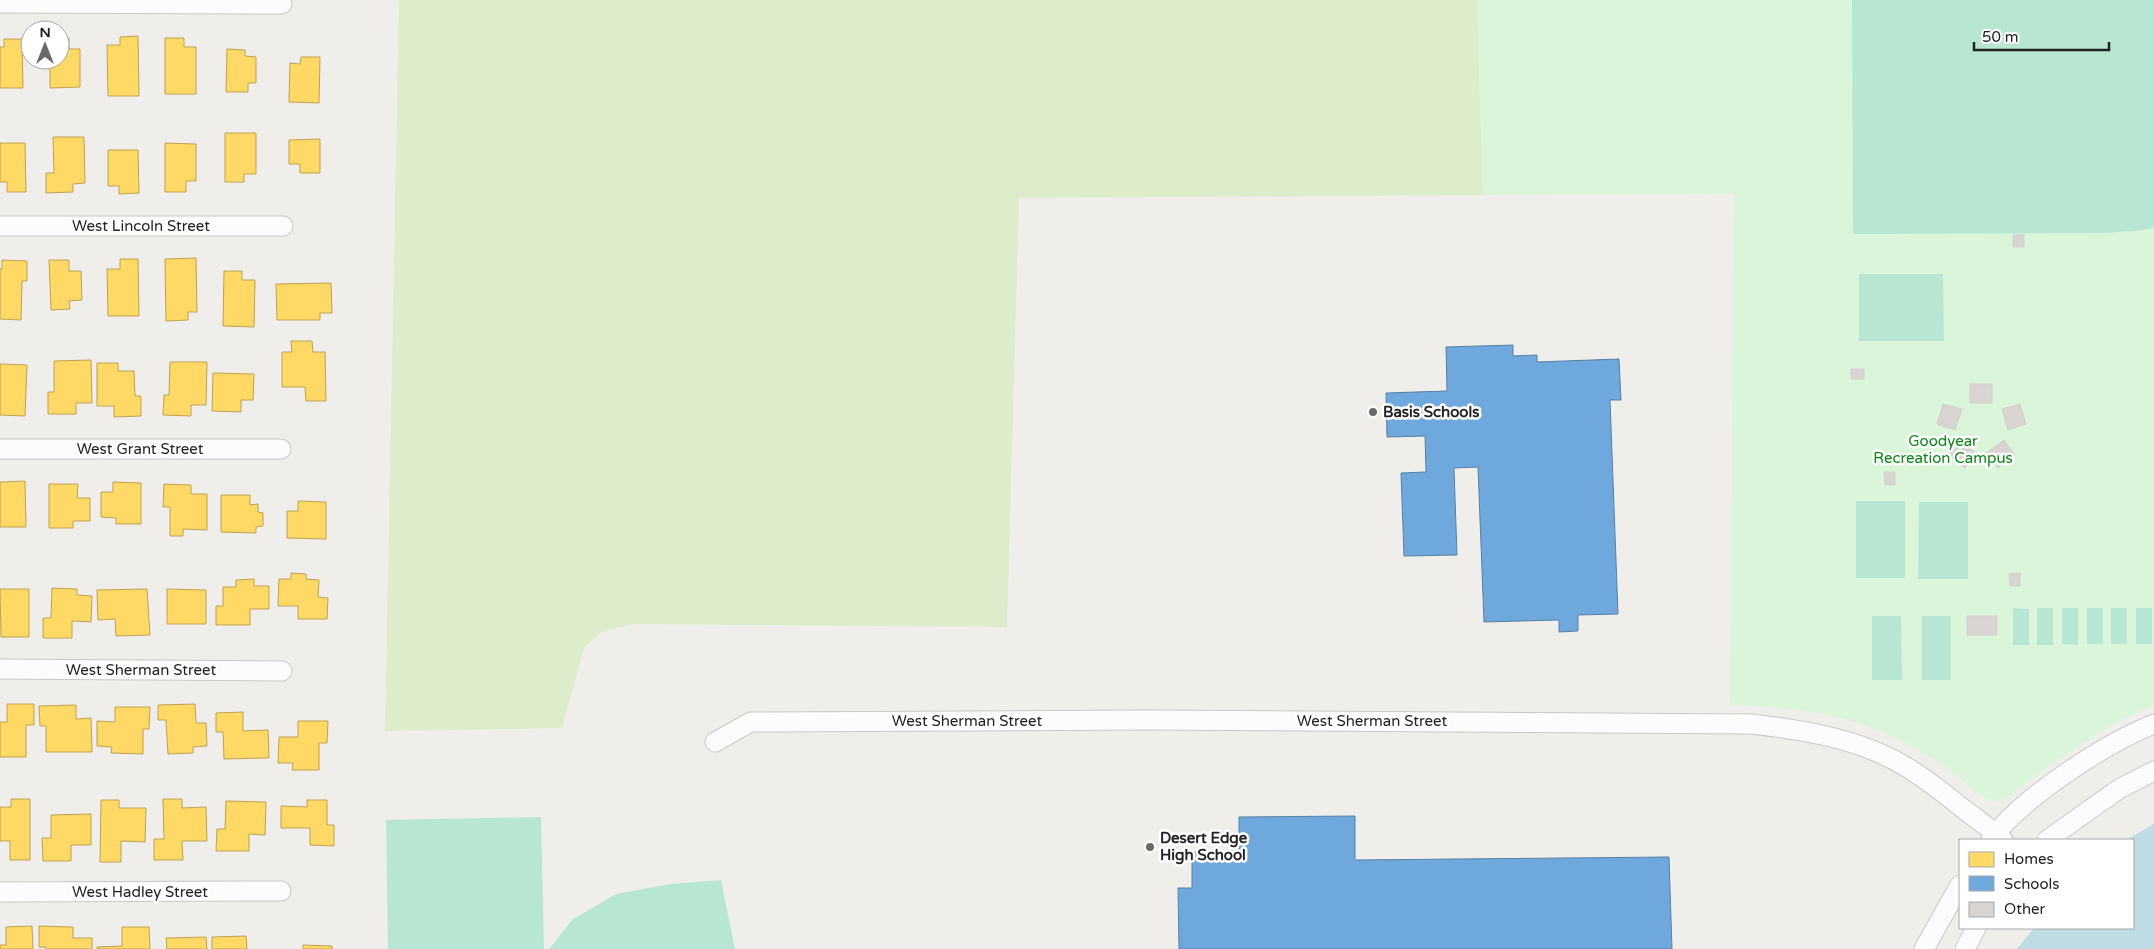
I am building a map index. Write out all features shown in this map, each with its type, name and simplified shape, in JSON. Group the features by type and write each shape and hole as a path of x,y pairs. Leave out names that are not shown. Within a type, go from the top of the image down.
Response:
{"street":[{"path":"0,3 282,4"},
{"name":"West Lincoln Street","path":"0,226 283,226"},
{"name":"West Grant Street","path":"0,449 281,449"},
{"name":"West Sherman Street","path":"0,669 282,671"},
{"name":"West Sherman Street","path":"715,742 751,722 1145,720 1751,724 1794,728 1877,752 1907,767 1930,782 1997,838"},
{"path":"1997,838 2029,802 2079,764 2140,729 2154,724"},
{"path":"2048,839 2119,789 2154,771"},
{"path":"1924,949 1959,887"},
{"name":"West Hadley Street","path":"0,892 281,891"},
{"path":"1965,949 1975,929"}],"green space":[{"path":"399,0 1477,0 1483,195 1019,198 1007,627 634,624 601,632 584,648 562,728 385,731"},
{"name":"Goodyear Recreation Campus","path":"1477,0 2154,0 2154,706 2094,736 2004,800 1996,801 1989,800 1978,794 1949,769 1930,756 1872,728 1849,720 1803,711 1730,705 1734,194 1483,195"},
{"path":"1852,0 2154,0 2154,228 2107,233 1853,234"},
{"path":"1859,274 1943,274 1944,341 1859,341"},
{"path":"1856,501 1905,501 1905,578 1856,578"},
{"path":"1919,502 1968,502 1968,579 1918,579"},
{"path":"2013,608 2029,609 2029,645 2013,645"},
{"path":"2037,608 2053,608 2053,645 2037,645"},
{"path":"2062,608 2078,608 2078,645 2062,644"},
{"path":"2087,608 2103,608 2103,644 2087,644"},
{"path":"2111,608 2127,608 2127,644 2111,644"},
{"path":"2136,608 2152,608 2152,644 2136,644"},
{"path":"1872,616 1901,616 1902,680 1872,680"},
{"path":"1922,616 1951,616 1951,680 1922,680"},
{"path":"541,817 544,949 388,949 386,820"},
{"path":"721,880 735,949 549,949 573,919 616,894 671,884"}],"water":[{"path":"2154,824 2154,949 2017,949 2033,929 2134,929 2134,839 2128,839"}],"building: Homes":[{"path":"138,36 139,96 108,96 107,45 120,45 120,37"},
{"path":"165,38 184,38 184,47 196,47 196,94 165,94"},
{"path":"4,39 20,39 20,70 23,70 23,88 0,88 0,47 4,47"},
{"path":"70,49 80,49 80,87 50,88 50,70 70,70"},
{"path":"227,49 245,50 245,56 256,57 256,83 248,83 248,92 226,92"},
{"path":"301,57 320,57 319,103 289,102 290,63 300,64"},
{"path":"225,133 256,133 256,174 244,174 244,182 225,182"},
{"path":"53,137 84,137 85,183 73,184 73,192 46,193 46,173 54,173"},
{"path":"320,139 320,173 300,173 300,164 289,164 289,140"},
{"path":"0,143 25,143 26,192 7,192 7,182 0,182"},
{"path":"165,143 196,144 196,181 186,181 186,192 165,192"},
{"path":"108,150 138,150 139,193 119,194 119,186 108,186"},
{"path":"196,258 197,312 188,312 188,320 166,321 165,259"},
{"path":"120,259 138,259 139,316 108,316 107,269 120,269"},
{"path":"2,260 27,261 27,281 22,281 21,320 0,319 0,269 2,269"},
{"path":"49,260 69,260 69,271 81,271 82,300 69,301 70,309 51,310"},
{"path":"224,271 242,271 242,280 255,280 254,327 223,326"},
{"path":"331,283 332,313 320,313 320,320 277,320 276,284"},
{"path":"291,341 312,341 313,352 325,352 326,401 306,401 305,387 282,387 282,352 292,352"},
{"path":"91,360 92,403 76,403 76,414 48,414 48,392 54,392 54,361"},
{"path":"170,362 207,362 206,405 191,405 191,416 163,415 164,395 169,395"},
{"path":"97,363 118,363 118,371 134,371 135,396 141,396 141,416 114,417 114,406 97,406"},
{"path":"0,364 27,365 25,416 0,415"},
{"path":"213,373 254,374 253,400 241,400 241,412 212,411"},
{"path":"25,481 26,527 0,527 0,482"},
{"path":"113,482 141,483 141,524 116,524 116,518 101,517 101,492 113,492"},
{"path":"49,484 78,484 77,498 90,498 90,521 73,521 73,528 49,528"},
{"path":"164,484 191,485 191,494 207,494 207,530 183,529 183,536 170,536 170,507 163,507"},
{"path":"221,495 250,495 250,505 258,504 258,512 263,513 263,526 256,527 256,533 221,532"},
{"path":"298,501 326,502 326,539 287,538 287,511 298,511"},
{"path":"291,573 306,574 306,579 319,580 318,597 328,598 327,619 298,619 298,606 278,606 279,579 291,579"},
{"path":"254,579 254,586 269,586 269,609 250,609 250,625 216,625 216,606 223,606 223,587 236,587 236,580"},
{"path":"52,588 77,589 77,595 92,596 91,622 72,621 72,638 43,638 43,618 51,618"},
{"path":"0,589 29,589 29,637 1,637"},
{"path":"147,589 150,635 116,636 115,619 98,620 97,590"},
{"path":"167,589 206,590 206,624 167,624"},
{"path":"7,704 34,704 34,725 26,725 26,757 0,757 0,722 7,722"},
{"path":"195,704 196,723 206,723 207,746 193,747 193,753 168,754 166,720 158,720 158,705"},
{"path":"76,705 76,719 91,718 92,752 46,752 46,726 40,726 39,706"},
{"path":"115,707 150,707 149,729 143,729 143,754 111,753 112,747 97,746 97,721 115,722"},
{"path":"243,712 243,731 268,730 269,758 224,759 223,732 216,732 216,713"},
{"path":"298,721 328,721 327,743 319,743 319,770 292,770 293,763 278,763 279,737 298,737"},
{"path":"11,799 30,799 30,860 10,860 10,841 0,841 0,807 11,807"},
{"path":"163,799 182,799 182,808 206,807 207,841 182,841 183,860 154,860 154,839 164,839"},
{"path":"101,800 119,800 119,808 146,808 145,842 121,841 121,862 100,862"},
{"path":"307,800 327,800 327,825 334,825 334,846 310,845 310,828 281,828 281,806 307,807"},
{"path":"226,801 266,802 265,835 249,834 249,851 216,851 217,829 225,829"},
{"path":"91,814 91,845 71,845 71,861 43,861 42,838 51,838 51,815"},
{"path":"32,926 33,949 0,949 0,945 6,945 6,927"},
{"path":"39,926 73,927 73,938 92,938 92,949 46,949 46,947 39,947"},
{"path":"122,927 149,927 150,949 97,949 97,947 122,946"},
{"path":"246,936 247,949 212,949 212,937"},
{"path":"206,937 207,949 167,949 166,938"},
{"path":"303,945 332,946 332,949 303,949"}],"building: Schools":[{"path":"1513,345 1513,356 1537,355 1537,362 1619,359 1621,400 1610,400 1618,614 1578,615 1578,631 1559,632 1559,620 1484,622 1478,467 1454,468 1457,555 1404,556 1401,473 1426,472 1425,436 1387,437 1386,393 1447,391 1446,347"},
{"path":"1355,816 1355,860 1669,857 1672,949 1179,949 1178,888 1192,888 1192,852 1239,851 1239,817"}],"building: Other":[{"path":"2024,234 2024,247 2013,247 2013,235"},
{"path":"1851,369 1864,369 1864,379 1851,379"},
{"path":"1970,384 1992,384 1992,403 1970,403"},
{"path":"1943,404 1962,409 1955,430 1937,424"},
{"path":"2020,404 2026,424 2008,430 2002,409"},
{"path":"1958,440 1976,453 1965,468 1947,455"},
{"path":"2004,440 2015,455 1998,468 1986,453"},
{"path":"1884,472 1895,472 1895,485 1885,485"},
{"path":"2020,573 2020,586 2010,586 2009,574"},
{"path":"1967,616 1997,616 1997,635 1967,635"}],"place":[{"name":"Basis Schools","path":"1373,412"},
{"name":"Desert Edge High School","path":"1150,847"}]}
